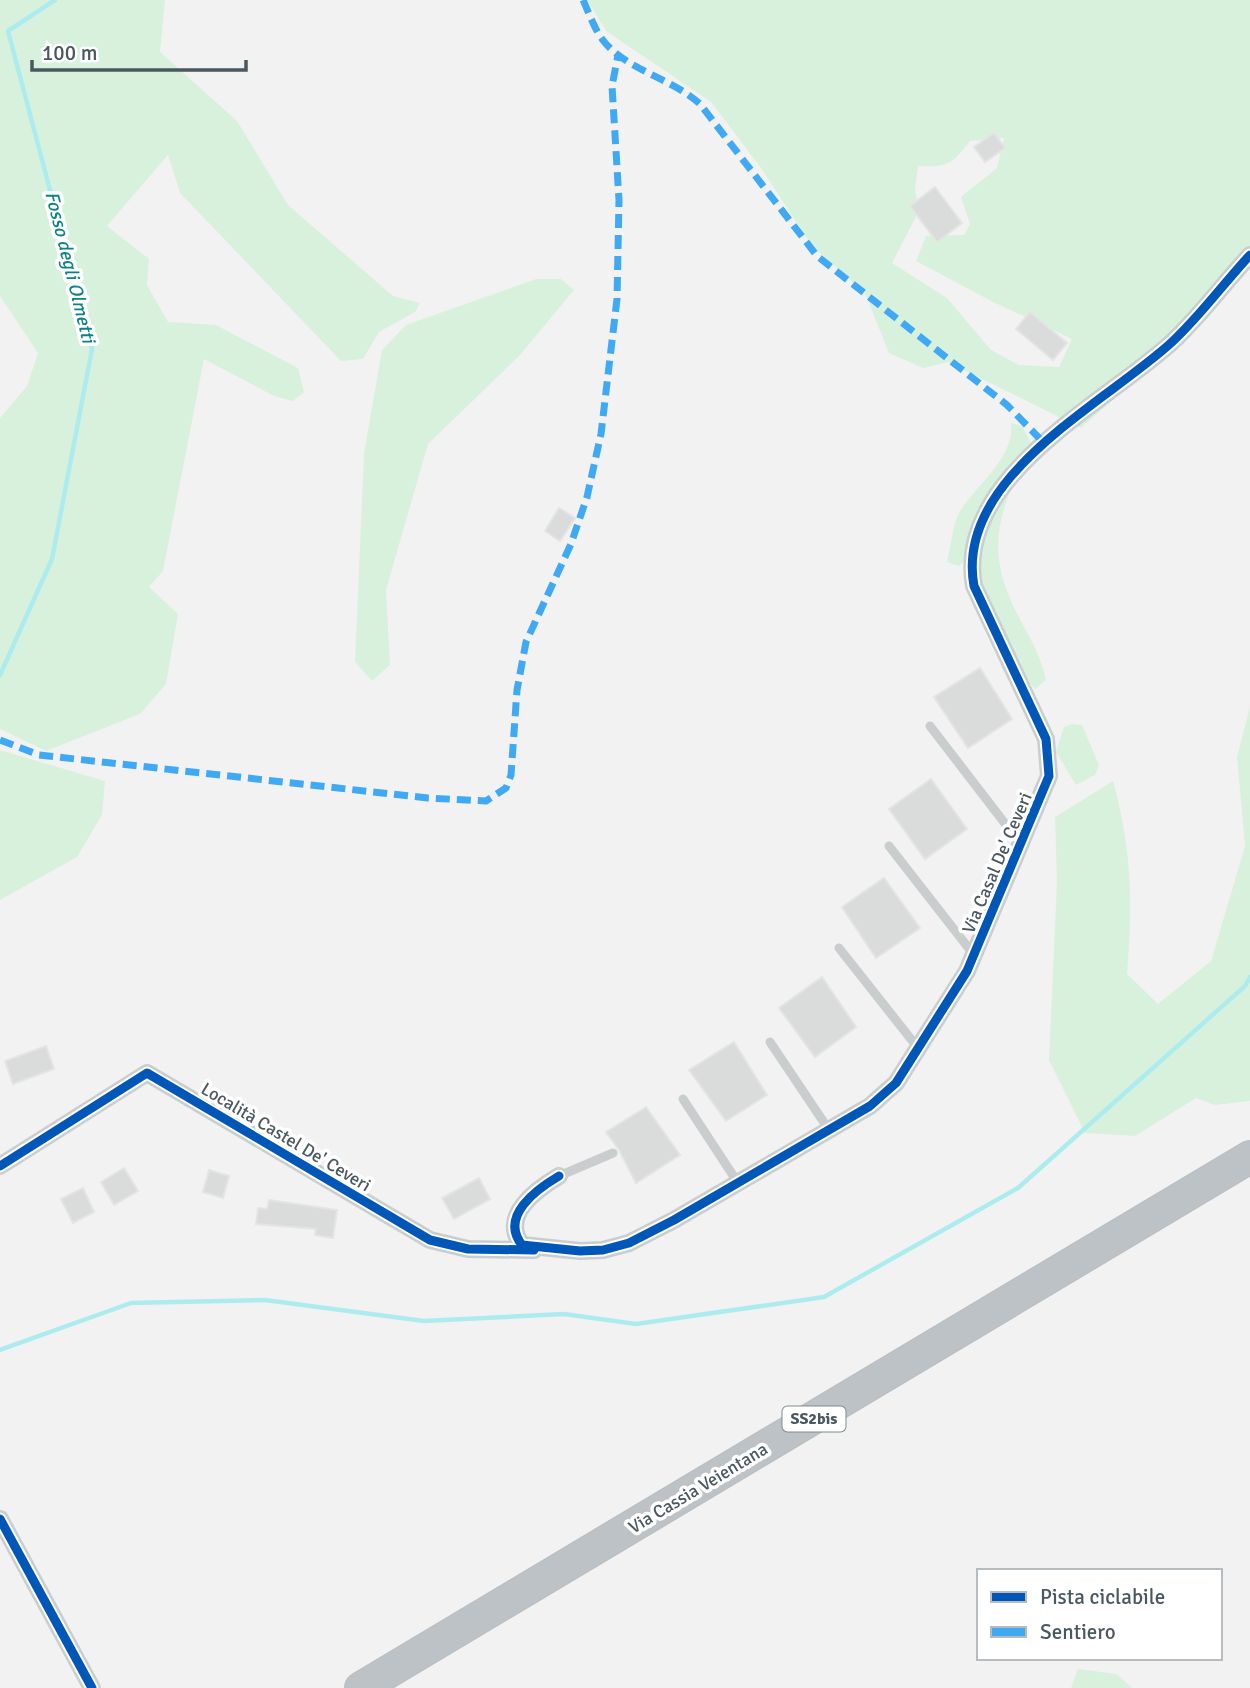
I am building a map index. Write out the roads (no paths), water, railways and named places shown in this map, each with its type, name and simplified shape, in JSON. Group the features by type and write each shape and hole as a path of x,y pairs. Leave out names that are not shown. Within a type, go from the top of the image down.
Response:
{"highway":[{"name":"Via Cassia Veientana","path":"360,1688 1250,1157"},
{"name":"Via Cassia Veientana","path":"397,1688 1250,1177"}],"street":[{"name":"Via Casal De' Ceveri","path":"559,1176 527,1200 517,1217 516,1233 519,1241 527,1247 603,1250 629,1243 738,1183 884,1096 919,1049 975,956 1044,794 1050,759 1046,740 1036,713 978,598 971,563 989,509 1012,472 1043,442 1172,342 1250,255"},
{"name":"Località Castel De' Ceveri","path":"0,1166 147,1073 430,1240 468,1248 580,1251"},
{"path":"0,1518 92,1688"}],"lane":[{"path":"930,726 1021,845"},
{"path":"889,846 975,956"},
{"path":"839,948 919,1049"},
{"path":"770,1042 829,1130"},
{"path":"683,1099 738,1183"},
{"path":"559,1176 614,1153"}],"waterway":[{"name":"Fosso degli Olmetti","path":"0,675 52,559 92,349 8,31 55,0"},
{"path":"0,1350 131,1303 265,1300 424,1321 564,1314 636,1324 824,1297 1018,1188 1245,986 1250,977"}]}
